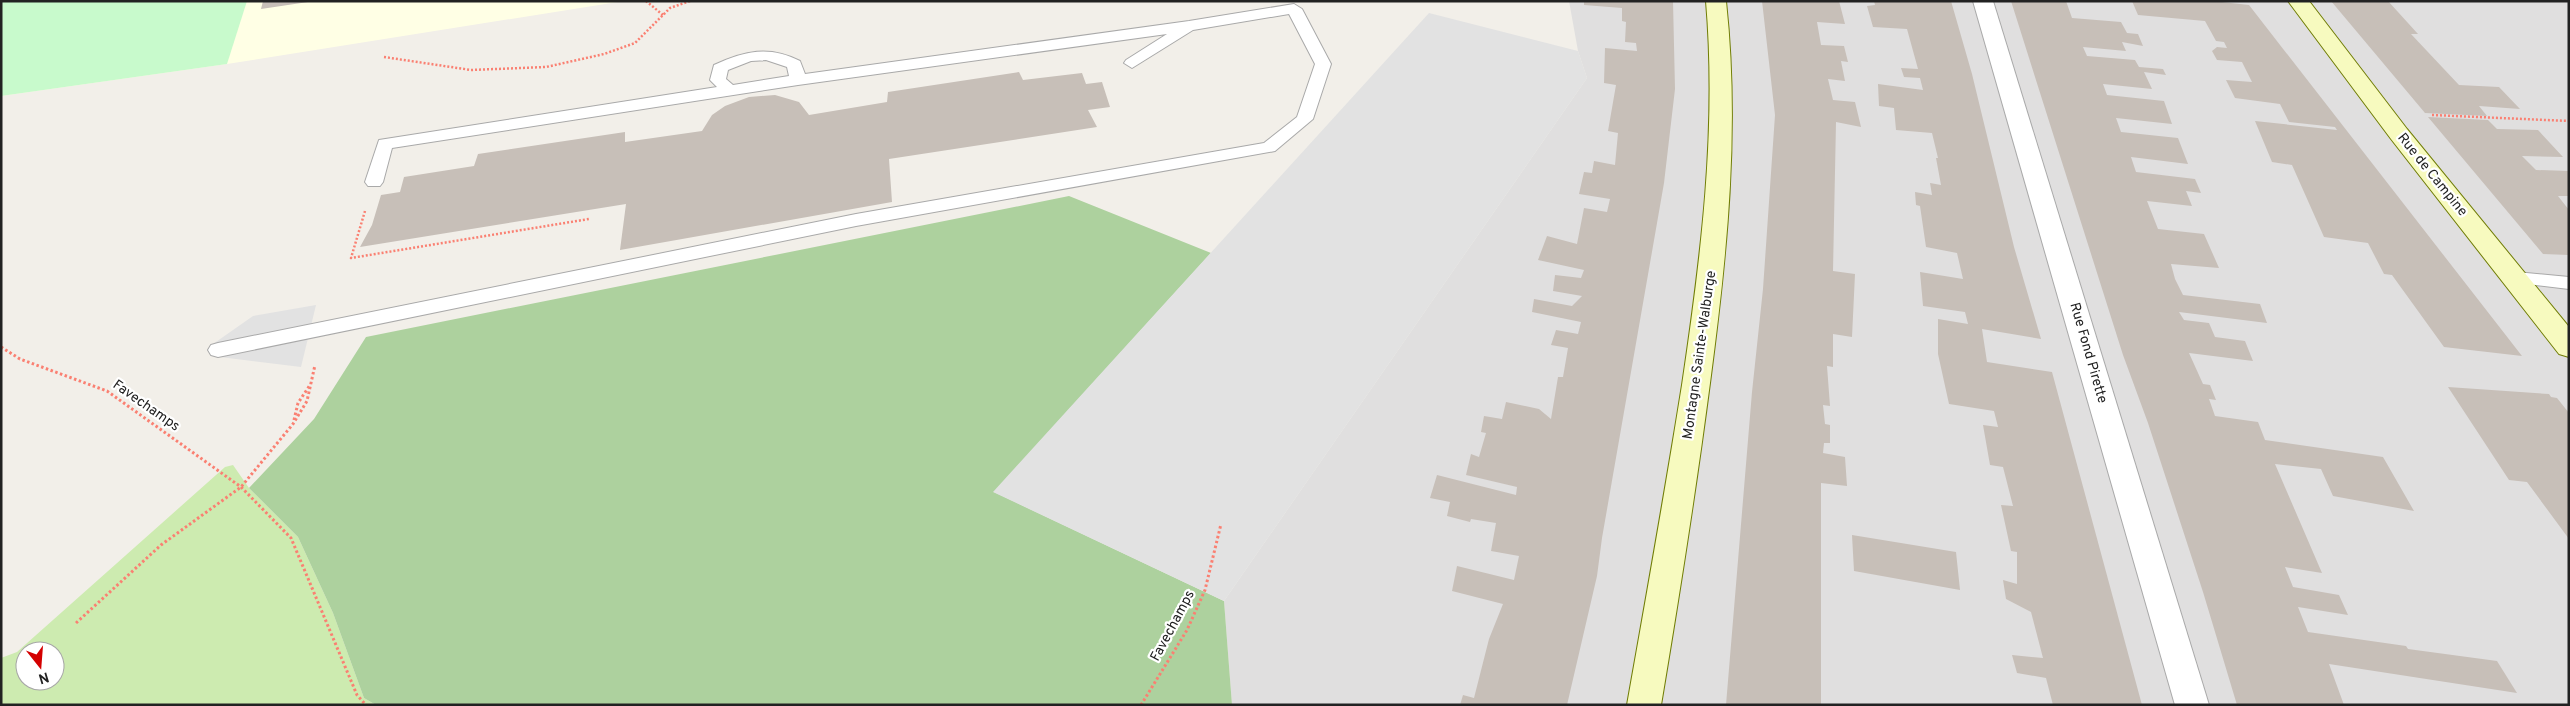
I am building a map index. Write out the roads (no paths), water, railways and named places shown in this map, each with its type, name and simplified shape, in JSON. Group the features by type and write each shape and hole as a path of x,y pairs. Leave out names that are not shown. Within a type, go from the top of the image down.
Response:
{"street":[{"name":"Montagne Sainte-Walburge","path":"1644,705 1679,506 1714,256 1724,120 1716,1"},
{"name":"Rue Fond Pirette","path":"1983,1 2192,705"},
{"name":"Rue de Campine","path":"2298,1 2383,113 2569,347"}],"lane":[{"path":"218,350 856,220 1269,147 1305,119 1323,64 1288,5 1189,26 798,80 385,144 374,182"},
{"path":"1132,63 1189,26"},
{"path":"730,90 718,80 720,68 737,60 756,55 778,55 794,64 798,80"},
{"path":"2516,278 2569,283"}]}
